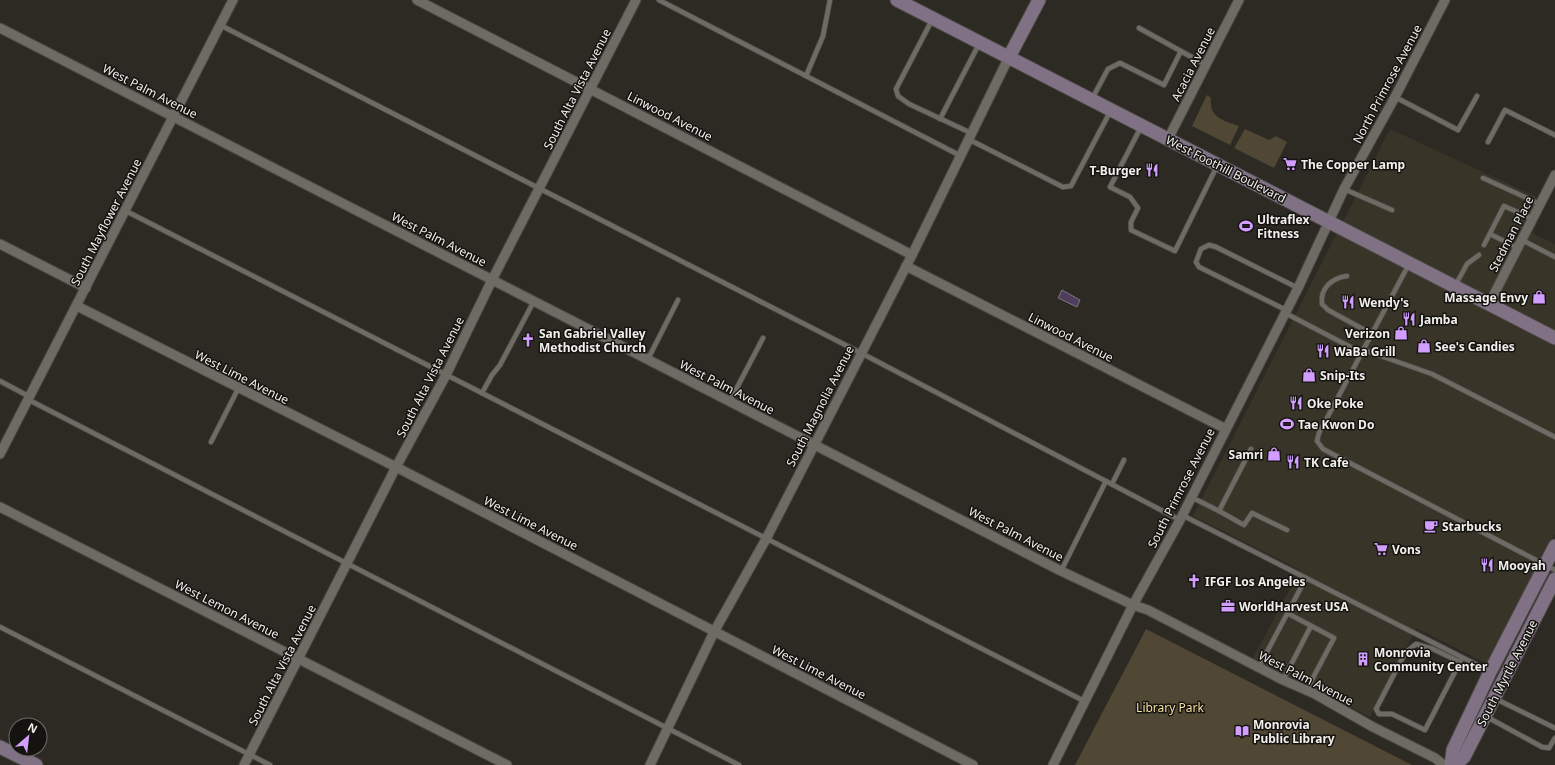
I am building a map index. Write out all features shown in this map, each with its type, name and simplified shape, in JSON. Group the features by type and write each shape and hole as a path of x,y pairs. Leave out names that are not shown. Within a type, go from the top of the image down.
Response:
{"main road":[{"path":"1009,57 1039,0"},
{"name":"West Foothill Boulevard","path":"903,2 933,19 1555,338"},
{"name":"South Myrtle Avenue","path":"1451,765 1453,750 1490,672 1550,567 1555,546"},
{"name":"South Myrtle Avenue","path":"1456,765 1464,757 1555,579"},
{"path":"0,747 36,765"}],"street":[{"name":"South Mayflower Avenue","path":"0,454 234,0"},
{"name":"Linwood Avenue","path":"417,0 912,255"},
{"name":"South Alta Vista Avenue","path":"244,765 396,467 446,375 492,280 636,0"},
{"name":"Acacia Avenue","path":"1168,139 1240,0"},
{"name":"North Primrose Avenue","path":"1329,222 1344,189 1395,98 1445,0"},
{"name":"West Palm Avenue","path":"0,28 1061,571 1133,605 1148,610 1435,758 1444,765"},
{"name":"South Magnolia Avenue","path":"650,765 669,729 714,632 766,539 912,255 959,155 1009,57"},
{"name":"Stedman Place","path":"1489,304 1555,175"},
{"name":"South Primrose Avenue","path":"1053,765 1086,702 1133,605 1181,518 1286,312 1329,222"},
{"path":"0,244 86,288"},
{"name":"Linwood Avenue","path":"906,266 1226,429"},
{"name":"West Lime Avenue","path":"77,306 238,389 396,467 973,765"},
{"name":"West Lemon Avenue","path":"0,507 507,765"}],"lane":[{"path":"659,0 959,155"},
{"path":"806,76 823,36 830,0"},
{"path":"933,19 896,89 898,96 909,104 940,119 1063,187 1071,186 1111,110"},
{"path":"220,25 861,353 1106,482 1306,578 1461,660"},
{"path":"1139,28 1206,65"},
{"path":"940,119 980,42"},
{"path":"1092,100 1108,69 1120,63 1164,85 1182,51"},
{"path":"1395,98 1458,130 1477,96"},
{"path":"1488,142 1505,110 1555,135"},
{"path":"1142,126 1110,187 1130,197 1138,208 1131,222 1131,230 1175,251 1218,165"},
{"path":"1483,178 1540,204"},
{"path":"1344,189 1392,210"},
{"path":"1484,245 1504,206 1532,219"},
{"path":"126,211 1086,702"},
{"path":"1490,234 1555,257"},
{"path":"1298,288 1216,247 1209,246 1201,249 1196,262 1199,267 1363,352 1432,374 1555,437"},
{"path":"1455,287 1467,264 1479,255"},
{"path":"1409,264 1319,433 1317,441 1323,449 1550,567"},
{"path":"1347,276 1339,277 1328,284 1323,291 1322,304 1328,310 1372,334"},
{"path":"648,360 678,300"},
{"path":"482,393 492,375 500,365 534,301"},
{"path":"730,401 763,338"},
{"path":"0,381 347,564 739,765"},
{"path":"211,442 238,389"},
{"path":"1218,512 1251,449"},
{"path":"1112,484 1124,460"},
{"path":"1061,571 1106,482"},
{"path":"1191,498 1244,525 1252,513 1287,530"},
{"path":"1259,667 1306,578"},
{"path":"1288,613 1334,638 1306,691"},
{"path":"1283,680 1311,626"},
{"path":"0,627 270,765"},
{"path":"1461,660 1425,730 1392,714 1379,714 1376,709 1405,653 1416,644 1433,649 1461,660 1490,672"},
{"path":"1494,698 1555,728"},
{"path":"1485,716 1542,747 1549,748 1555,738"}],"shaded area":[{"path":"1390,129 1537,197 1522,228 1555,244 1555,534 1486,663 1416,628 1370,717 1253,658 1300,570 1193,516"},
{"path":"1062,290 1080,300 1077,307 1058,298"}],"green space":[{"path":"1207,95 1211,98 1212,110 1218,117 1239,126 1230,145 1192,126"},
{"path":"1245,129 1269,140 1276,136 1287,142 1274,168 1234,148"},
{"name":"Library Park","path":"1146,629 1412,765 1075,765"}],"place":[{"name":"The Copper Lamp","path":"1290,164"},
{"name":"T-Burger","path":"1152,170"},
{"name":"Ultraflex Fitness","path":"1246,226"},
{"name":"Massage Envy","path":"1539,297"},
{"name":"Wendy's","path":"1348,302"},
{"name":"Jamba","path":"1409,319"},
{"name":"Verizon","path":"1401,333"},
{"name":"San Gabriel Valley Methodist Church","path":"528,340"},
{"name":"See's Candies","path":"1424,346"},
{"name":"WaBa Grill","path":"1323,351"},
{"name":"Snip-Its","path":"1309,375"},
{"name":"Oke Poke","path":"1296,403"},
{"name":"Tae Kwon Do","path":"1287,424"},
{"name":"Samri","path":"1274,454"},
{"name":"TK Cafe","path":"1293,462"},
{"name":"Starbucks","path":"1431,526"},
{"name":"Vons","path":"1381,549"},
{"name":"Mooyah","path":"1487,565"},
{"name":"IFGF Los Angeles","path":"1194,581"},
{"name":"WorldHarvest USA","path":"1228,606"},
{"name":"Monrovia Community Center","path":"1363,659"},
{"name":"Monrovia Public Library","path":"1242,731"}]}
